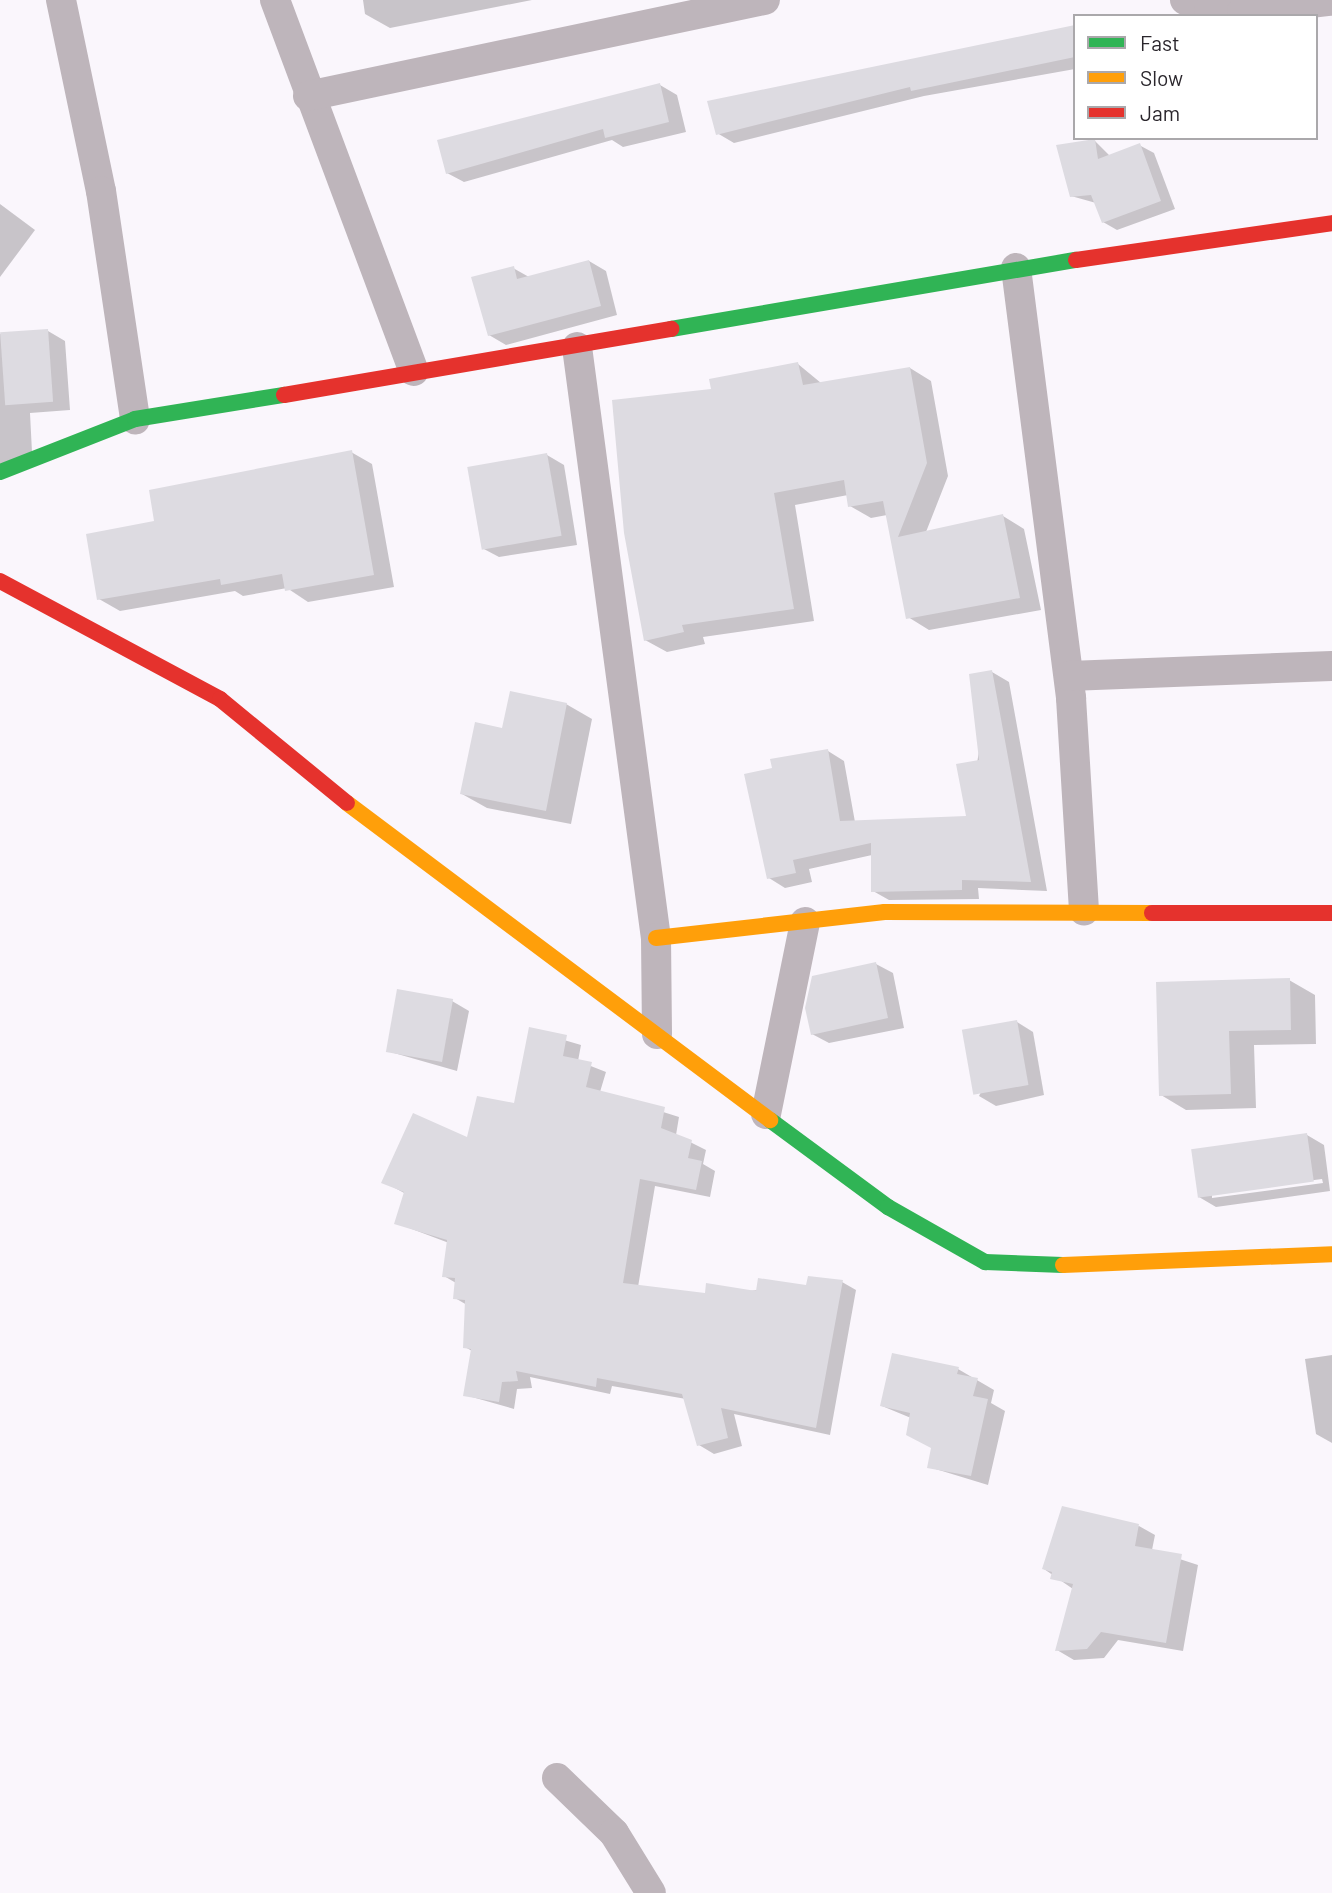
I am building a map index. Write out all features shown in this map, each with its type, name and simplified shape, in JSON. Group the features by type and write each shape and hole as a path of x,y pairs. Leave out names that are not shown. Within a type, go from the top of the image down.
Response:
{"street":[{"path":"61,0 101,191 135,419"},
{"path":"275,0 308,96 414,371"},
{"path":"308,96 679,8 765,0"},
{"path":"1185,0 1209,10 1242,11 1329,0 1332,18"},
{"path":"0,472 135,419 414,371 577,347 1016,268 1332,223"},
{"path":"1016,268 1069,676 1084,911"},
{"path":"577,347 656,938 657,1034"},
{"path":"0,581 220,699 416,860 766,1114 888,1207 985,1262 1084,1266 1332,1254"},
{"path":"1069,676 1332,667"},
{"path":"656,938 885,912 1332,914"},
{"path":"766,1114 805,922"},
{"path":"557,1778 614,1833 651,1893"}],"building":[{"path":"1073,25 1073,57 911,91 910,87 716,135 707,101"},
{"path":"660,83 669,122 605,138 603,129 446,174 437,140"},
{"path":"1095,140 1098,159 1140,143 1161,201 1102,223 1091,195 1070,197 1056,145"},
{"path":"589,260 601,306 488,336 471,277 514,266 517,279"},
{"path":"48,329 53,402 5,405 0,332"},
{"path":"798,362 803,385 910,367 927,463 898,537 1003,514 1020,598 906,619 883,501 848,507 844,480 774,493 794,609 682,625 684,632 644,641 624,533 612,400 711,389 709,379"},
{"path":"352,450 374,575 285,591 282,574 221,585 220,579 97,600 86,534 154,521 149,490"},
{"path":"547,453 562,536 482,550 467,467"},
{"path":"992,670 1031,882 962,880 962,890 871,892 871,843 793,860 796,873 767,879 744,774 772,768 770,759 828,749 840,821 966,816 956,764 979,760 969,674"},
{"path":"510,691 567,703 546,811 460,794 475,722 502,728"},
{"path":"876,962 888,1018 811,1035 805,1008 812,976"},
{"path":"1290,978 1291,1030 1229,1031 1231,1094 1159,1096 1156,982"},
{"path":"397,989 453,999 442,1062 386,1052"},
{"path":"1017,1020 1028,1085 973,1095 962,1030"},
{"path":"529,1027 567,1035 563,1056 592,1062 586,1087 665,1107 661,1128 692,1140 688,1158 702,1161 696,1190 640,1179 623,1283 705,1293 706,1283 756,1291 758,1278 806,1285 808,1276 843,1280 816,1428 721,1408 728,1438 697,1446 682,1394 597,1378 596,1387 516,1371 518,1381 502,1382 499,1402 463,1396 471,1349 463,1348 465,1300 453,1299 455,1278 442,1277 447,1240 394,1224 404,1192 381,1183 413,1113 467,1137 477,1096 514,1103"},
{"path":"1307,1133 1314,1182 1198,1198 1191,1149"},
{"path":"892,1353 959,1367 957,1374 978,1378 973,1396 988,1399 971,1476 927,1468 931,1448 906,1435 910,1413 880,1406"},
{"path":"1062,1506 1139,1524 1135,1546 1182,1554 1166,1643 1101,1632 1087,1649 1055,1651 1073,1584 1050,1579 1052,1572 1042,1569"}],"traffic: fast":[{"path":"671,329 1076,260"},
{"path":"0,472 135,419 284,395"},
{"path":"770,1120 888,1207 985,1262 1063,1265"}],"traffic: slow":[{"path":"347,803 770,1120"},
{"path":"656,938 885,912 1152,913"},
{"path":"1063,1265 1332,1254"}],"traffic: jam":[{"path":"1076,260 1332,223"},
{"path":"284,395 671,329"},
{"path":"0,581 220,699 347,803"},
{"path":"1152,913 1332,913"}]}
